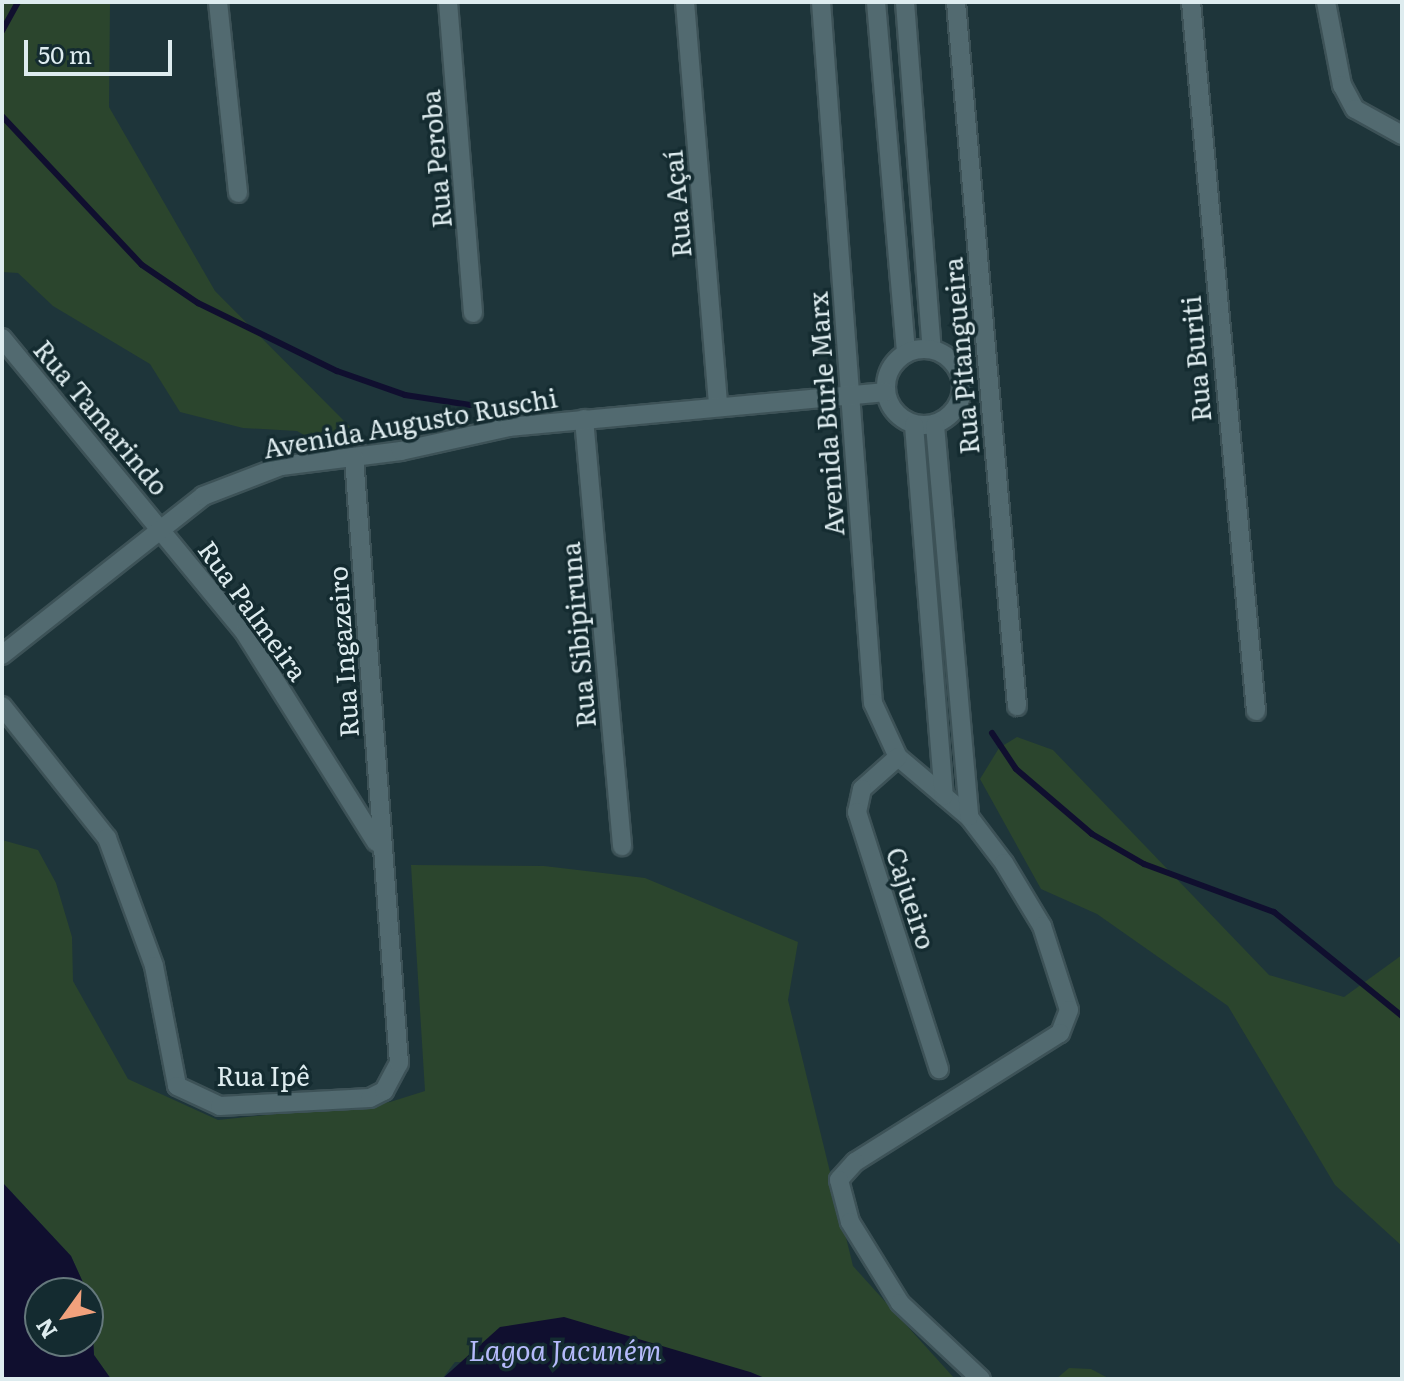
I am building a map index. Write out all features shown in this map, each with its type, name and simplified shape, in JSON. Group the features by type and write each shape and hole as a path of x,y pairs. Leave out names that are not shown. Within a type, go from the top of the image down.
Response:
{"street":[{"path":"218,2 238,193"},
{"name":"Rua Peroba","path":"448,2 473,313"},
{"name":"Rua Açaí","path":"685,2 718,403"},
{"name":"Avenida Burle Marx","path":"821,2 873,703 898,757 969,817 1042,926 1064,987 1067,1023 855,1162 839,1180 850,1222 900,1303 981,1379"},
{"path":"876,2 906,353"},
{"path":"905,2 932,349"},
{"name":"Rua Pitangueira","path":"956,2 1017,706"},
{"name":"Rua Buriti","path":"1191,2 1256,711"},
{"path":"1326,2 1342,85 1355,109 1402,135"},
{"name":"Rua Tamarindo","path":"2,338 162,529"},
{"path":"932,349 954,363 963,388 956,410 935,425 914,425 898,416 885,392 889,370 906,353 932,349"},
{"path":"963,388 988,385"},
{"name":"Avenida Augusto Ruschi","path":"2,655 162,529 227,484 281,466 584,419 849,391 885,392"},
{"name":"Rua Sibipiruna","path":"584,419 622,846"},
{"path":"914,425 944,796"},
{"name":"Avenida Burle Marx","path":"935,425 969,817"},
{"name":"Rua Ingazeiro","path":"354,457 377,844"},
{"name":"Rua Palmeira","path":"162,529 245,633 377,844"},
{"name":"Rua Ipê","path":"2,706 107,838 154,966 171,1075 190,1098 220,1106 370,1098 395,1079 399,1063 377,844"},
{"name":"Cajueiro","path":"898,757 862,789 857,812 939,1069"}],"green space":[{"path":"2,2 110,2 109,107 215,291 359,436 338,454 297,431 243,428 180,412 150,364 53,306 18,273 2,272"},
{"path":"1017,737 1053,750 1269,975 1344,997 1402,955 1402,1246 1335,1185 1228,1006 1097,914 1041,889 980,779 999,748"},
{"path":"2,840 38,850 56,883 72,937 73,981 128,1079 218,1120 390,1102 425,1091 411,865 544,866 645,878 798,942 788,1000 853,1266 955,1379 767,1379 750,1372 455,1362 442,1379 111,1379 95,1357 104,1357 104,1277 81,1277 71,1256 2,1182"},
{"path":"1069,1368 1091,1369 1110,1379 1056,1379"}],"water":[{"path":"2,1182 71,1256 81,1277 24,1277 24,1357 95,1357 111,1379 2,1379"},
{"name":"Lagoa Jacuném","path":"564,1317 767,1379 442,1379 500,1327"}],"waterway":[{"path":"2,31 18,2"},
{"path":"2,116 142,265 198,303 337,371 405,395 470,405"},
{"path":"992,733 1016,769 1092,834 1144,864 1274,912 1402,1016"}]}
